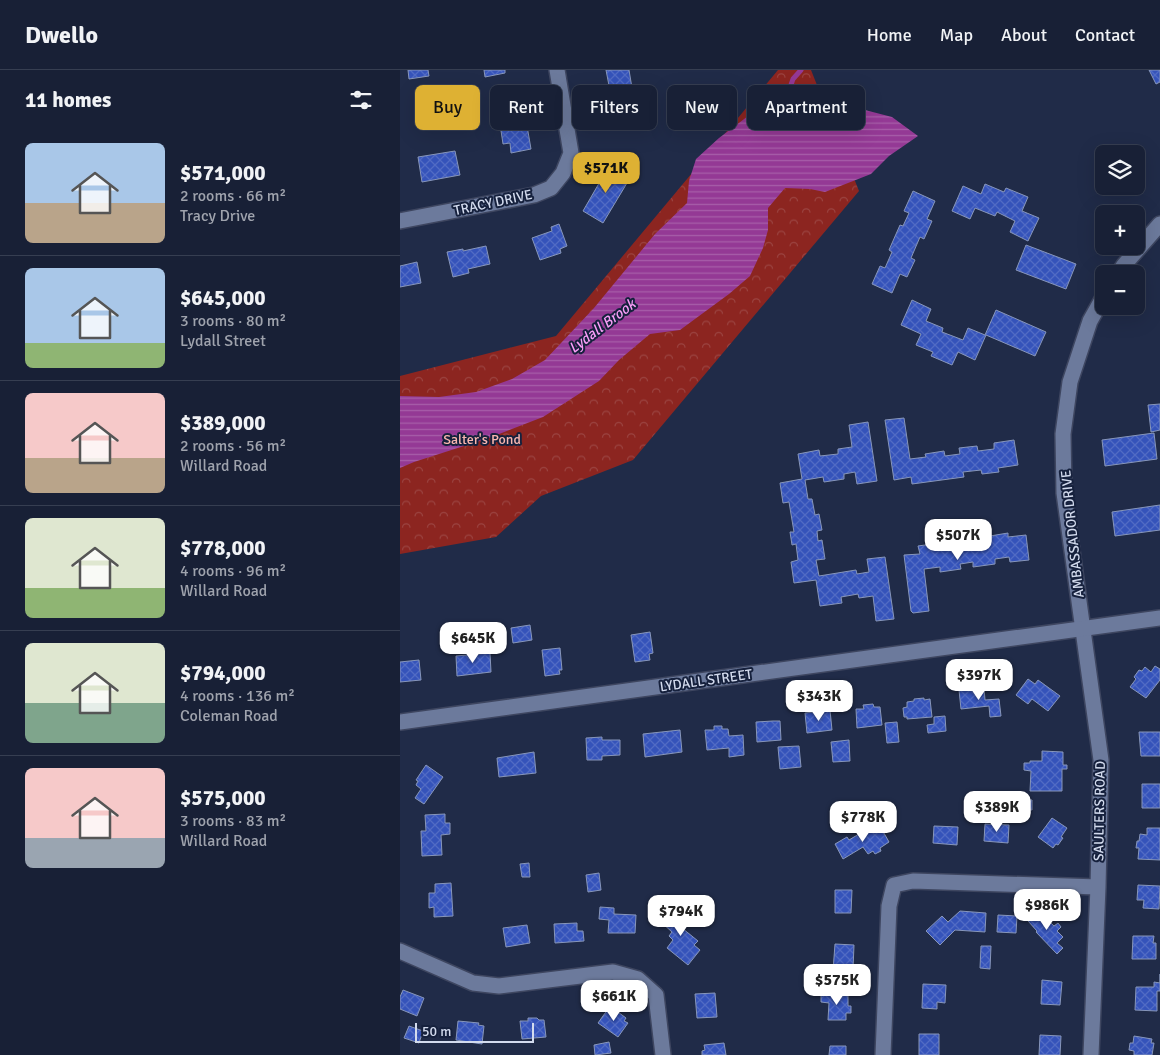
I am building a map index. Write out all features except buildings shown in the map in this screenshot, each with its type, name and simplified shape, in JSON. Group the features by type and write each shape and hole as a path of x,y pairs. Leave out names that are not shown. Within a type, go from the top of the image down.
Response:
{"street":[{"name":"TRACY DRIVE","path":"400,221 534,195 551,188 563,174 571,152 557,70"},
{"path":"1123,265 1160,224"},
{"name":"AMBASSADOR DRIVE","path":"1083,628 1064,493 1063,434 1070,382 1090,321 1095,312"},
{"name":"LYDALL STREET","path":"400,722 1160,618"},
{"name":"SAULTERS ROAD","path":"1083,628 1101,760 1091,1055"},
{"path":"882,1055 889,906 894,885 913,881 1098,887"},
{"path":"400,951 473,984 499,986 614,972 638,979 656,995 664,1055"}],"green space":[{"name":"Salter's Pond","path":"778,70 811,70 817,85 765,85"},
{"name":"Salter's Pond","path":"747,107 747,130 835,130 859,191 633,460 541,496 496,537 400,554 400,376 556,336 728,130 737,130 737,119"}],"water":[{"name":"Salter's Pond","path":"865,110 892,117 918,136 889,156 871,174 825,192 785,188 768,208 768,230 763,248 750,276 680,330 650,334 619,360 599,381 543,417 489,438 400,468 400,396 439,397 476,392 512,379 545,360 594,308 655,234 687,203 689,181 696,159 730,130 737,130 737,124 747,117 747,130 865,130"}],"waterway":[{"name":"Lydall Brook","path":"791,85 793,79 801,70"}]}
